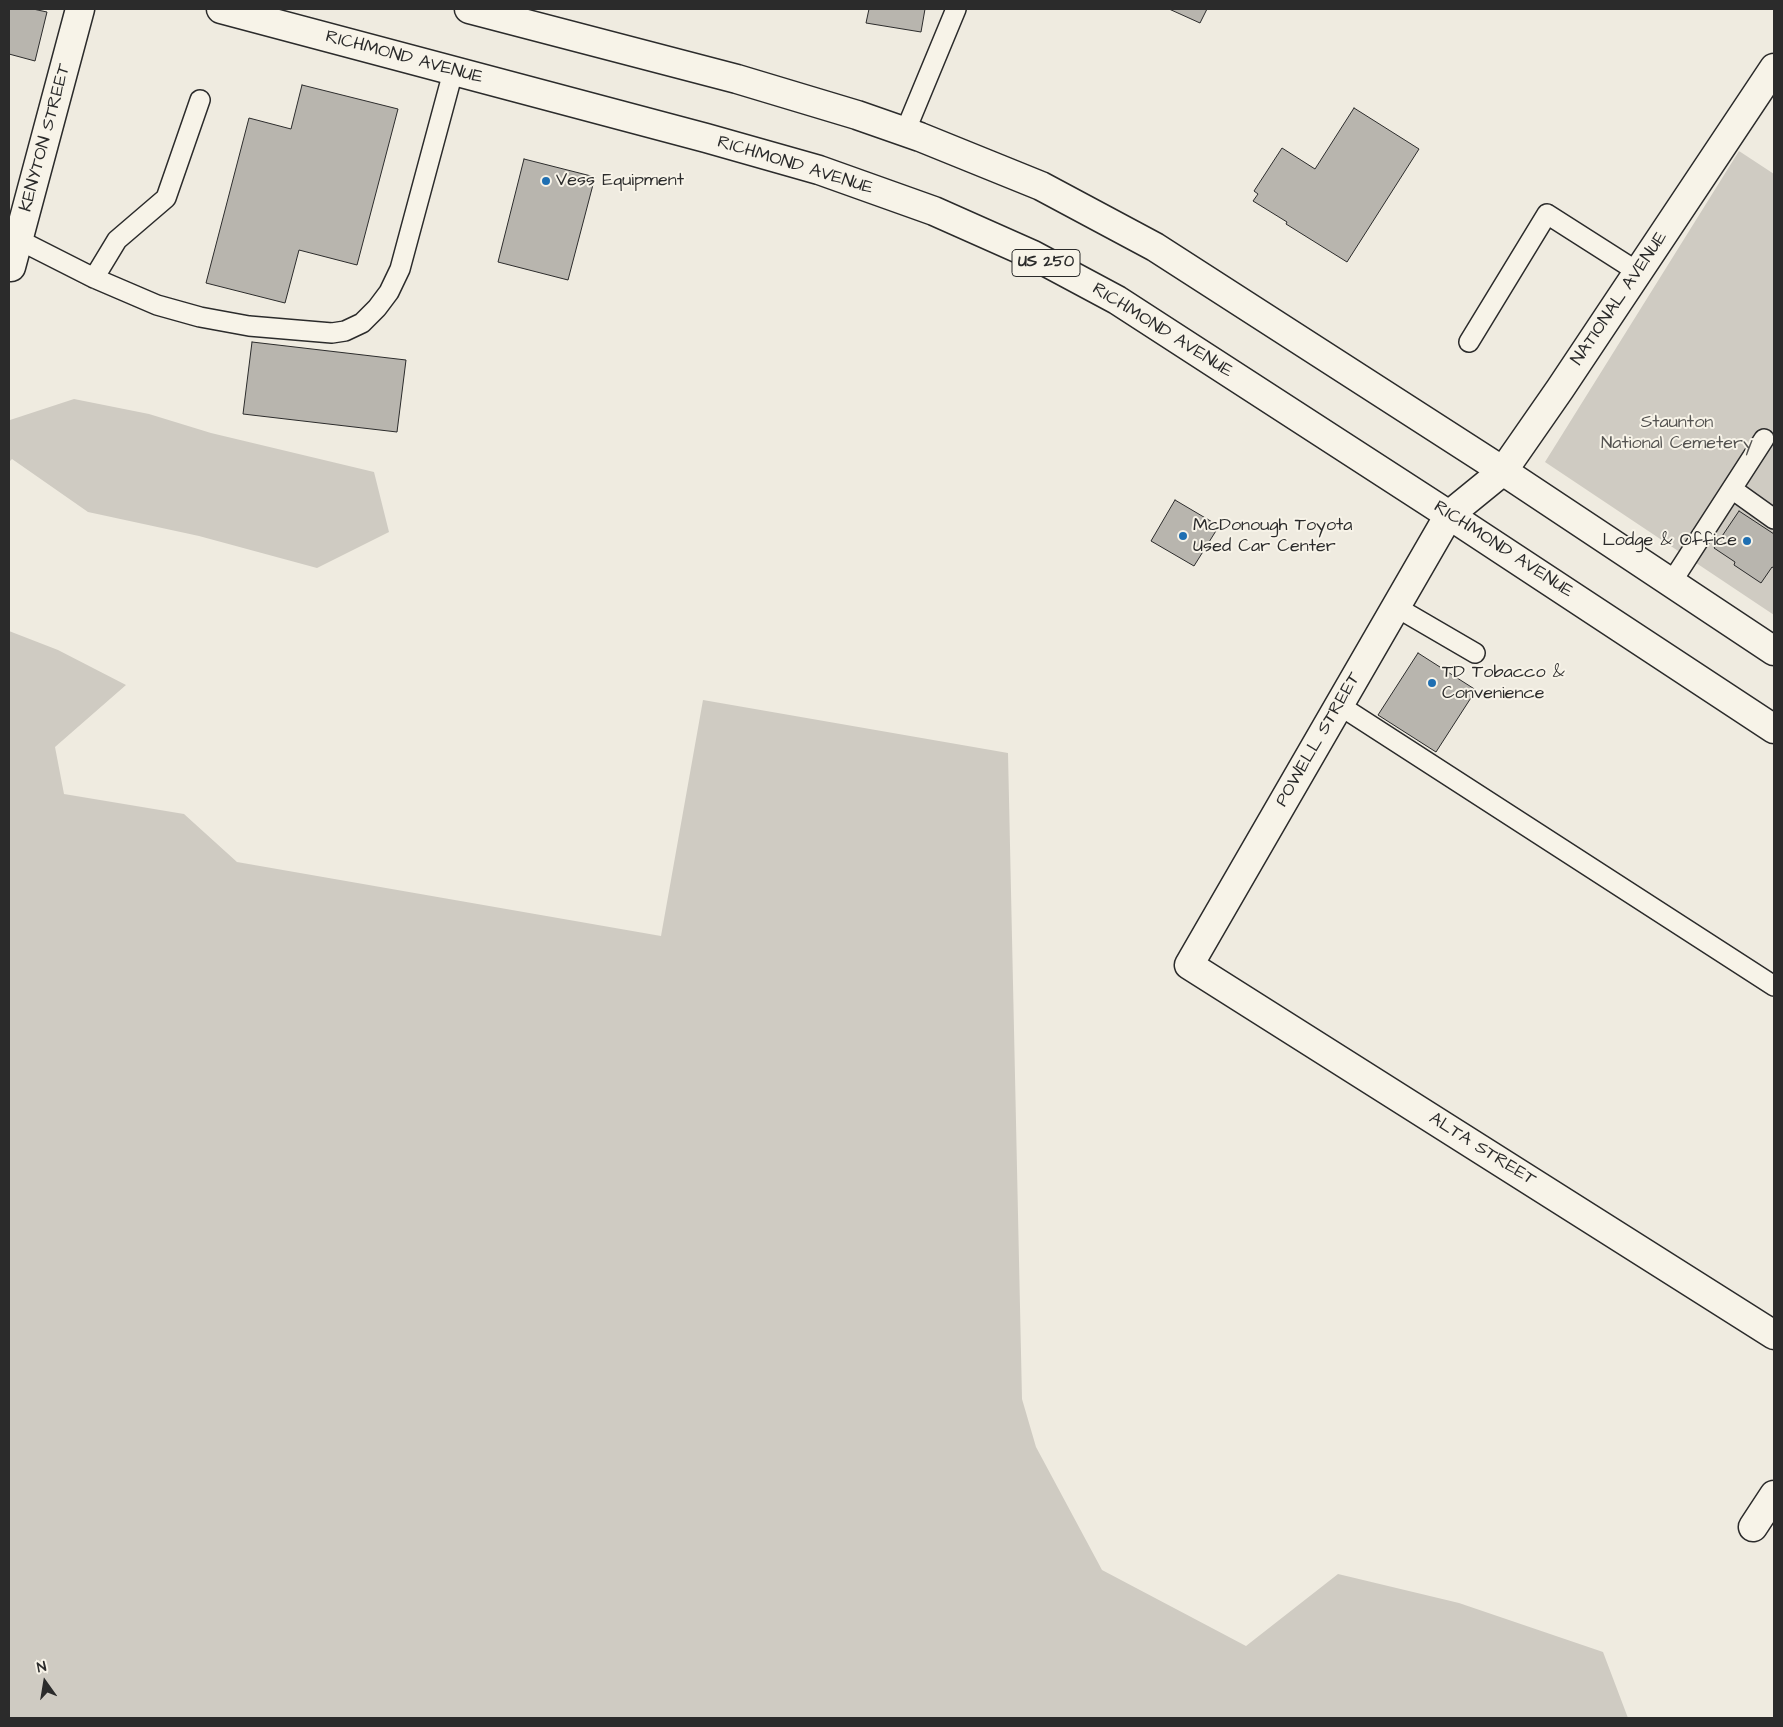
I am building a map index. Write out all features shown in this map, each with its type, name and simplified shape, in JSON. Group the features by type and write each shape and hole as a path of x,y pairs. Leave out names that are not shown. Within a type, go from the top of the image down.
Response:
{"main road":[{"name":"KENYTON STREET","path":"11,267 80,9"},
{"name":"RICHMOND AVENUE","path":"221,9 706,138 818,170 934,211 1024,251 1117,300 1774,729"},
{"path":"468,9 737,79 857,115 1041,186 1155,247 1503,471 1774,651"},
{"name":"NATIONAL AVENUE","path":"1449,515 1503,471 1774,68"},
{"name":"POWELL STREET","path":"1189,965 1449,515"},
{"name":"ALTA STREET","path":"1189,965 1774,1335"},
{"path":"1752,1527 1774,1495"}],"lane":[{"path":"905,132 956,9"},
{"path":"19,240 94,278 157,305 200,318 249,326 332,333 346,330 362,323 377,308 390,292 400,269 453,72"},
{"path":"94,278 117,240 166,198 200,100"},
{"path":"1469,342 1547,214 1638,272"},
{"path":"1671,583 1764,439"},
{"path":"1732,489 1774,519"},
{"path":"1396,607 1475,653"},
{"path":"1339,705 1774,986"}],"green space":[{"name":"Staunton National Cemetery","path":"1739,151 1774,174 1774,615 1545,462"},
{"path":"74,399 149,414 211,433 374,472 389,532 317,568 199,536 88,512 12,459 9,462 9,419"},
{"path":"9,631 58,650 126,685 55,747 64,794 184,814 237,862 661,936 703,700 1008,753 1022,1399 1036,1447 1102,1570 1246,1646 1338,1574 1459,1603 1603,1652 1628,1718 9,1718"}],"building":[{"path":"9,9 33,9 47,12 35,61 9,54"},
{"path":"869,9 925,9 921,32 866,23"},
{"path":"1169,9 1207,9 1200,23"},
{"path":"302,85 398,109 357,265 299,250 285,303 206,283 249,118 291,129"},
{"path":"1354,108 1419,149 1347,262 1253,201 1258,194 1254,191 1282,148 1315,169"},
{"path":"524,159 595,177 568,280 498,262"},
{"path":"252,342 406,360 397,432 243,414"},
{"path":"1175,500 1219,526 1194,566 1151,541"},
{"name":"Lodge & Office","path":"1739,511 1774,534 1774,568 1772,567 1761,583 1734,565 1735,562 1714,548"},
{"path":"1418,653 1476,690 1436,752 1378,715"}],"place":[{"name":"Vess Equipment","path":"546,181"},
{"name":"McDonough Toyota Used Car Center","path":"1183,536"},
{"name":"Lodge & Office","path":"1747,541"},
{"name":"TD Tobacco & Convenience","path":"1432,683"}]}
